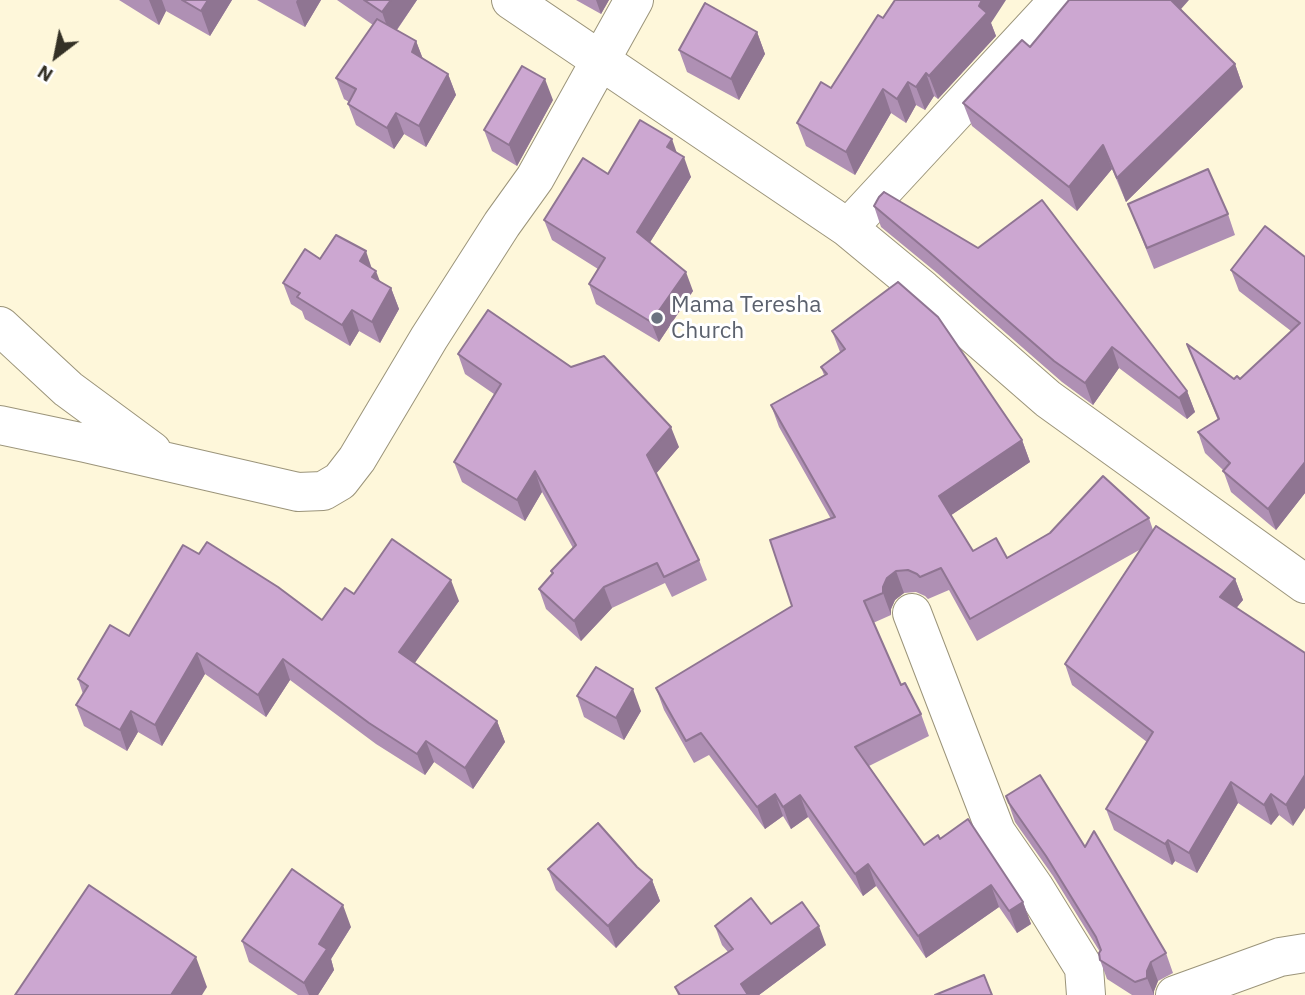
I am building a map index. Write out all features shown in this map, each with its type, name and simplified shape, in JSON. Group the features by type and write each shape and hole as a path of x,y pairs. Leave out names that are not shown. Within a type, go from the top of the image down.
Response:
{"street":[{"path":"511,0 848,228 1048,399 1305,583"},
{"path":"0,425 298,492 323,491 340,481 357,459 429,338 502,224 535,178 634,0"},
{"path":"848,228 1059,0"},
{"path":"0,326 68,389 166,462"},
{"path":"912,613 996,832 1084,968 1086,995"},
{"path":"1175,995 1224,989 1280,957 1305,954"}],"building":[{"path":"182,0 208,0 201,11"},
{"path":"364,0 391,0 382,12"},
{"path":"895,0 982,0 979,6 987,13 929,76 926,73 916,87 908,82 897,99 883,89 846,152 797,123 821,82 831,88 878,15 883,18"},
{"path":"1069,0 1171,0 1235,64 1117,178 1103,145 1069,187 963,103 1022,40 1030,47"},
{"path":"705,3 757,32 731,79 679,50"},
{"path":"377,19 416,41 412,52 448,74 419,126 396,113 387,128 348,104 356,89 336,78"},
{"path":"522,66 545,79 509,145 484,130"},
{"path":"640,120 672,139 667,147 684,157 637,232 686,272 651,322 589,284 605,258 544,220 583,158 608,174"},
{"path":"1208,169 1228,214 1147,248 1128,204"},
{"path":"884,192 978,248 1042,200 1187,391 1179,398 1112,347 1085,383 1054,361 874,206"},
{"path":"1265,226 1305,257 1305,462 1268,509 1223,471 1230,463 1198,432 1219,419 1187,344 1234,379 1237,376 1240,379 1300,323 1231,270"},
{"path":"336,235 366,251 360,261 376,271 372,277 391,288 372,322 352,310 342,325 297,297 300,293 283,283 305,249 320,259"},
{"path":"898,282 938,317 1022,440 939,496 973,551 996,538 1007,558 1050,533 1103,476 1149,518 970,619 941,568 920,577 908,570 896,571 887,578 883,593 864,601 901,685 905,683 921,714 855,747 924,845 938,835 940,839 968,819 1023,902 1009,911 991,885 918,936 868,864 855,874 800,795 783,807 775,794 757,807 701,733 686,741 656,688 792,606 770,540 835,517 771,405 827,374 821,367 845,349 832,331"},
{"path":"488,310 571,367 604,356 671,427 647,455 699,560 664,577 657,563 604,587 574,621 539,589 553,573 551,571 576,545 535,471 517,500 454,462 501,384 458,354"},
{"path":"1156,526 1235,579 1220,597 1305,653 1305,775 1286,805 1271,794 1264,805 1231,782 1189,853 1168,840 1165,844 1106,809 1153,732 1065,664"},
{"path":"392,539 451,580 399,652 497,721 465,768 426,741 417,754 369,723 283,659 258,695 197,653 155,725 131,711 120,730 76,705 88,686 78,679 110,625 129,636 183,545 199,554 207,542 278,587 322,620 345,588 354,594"},
{"path":"596,667 633,689 616,718 577,696"},
{"path":"1040,775 1085,847 1094,831 1166,953 1151,962 1147,978 1135,982 1100,960 1101,950 1096,937 1046,856 1009,803 1006,796"},
{"path":"598,823 652,880 608,926 548,869"},
{"path":"292,869 343,905 319,944 327,949 304,983 242,941"},
{"path":"89,885 196,957 171,995 15,995"},
{"path":"751,898 771,924 802,902 819,926 741,984 748,995 680,995 675,987 733,949 715,926"},
{"path":"984,975 992,995 935,995"}],"place":[{"name":"Mama Teresha Church","path":"657,318"}]}
